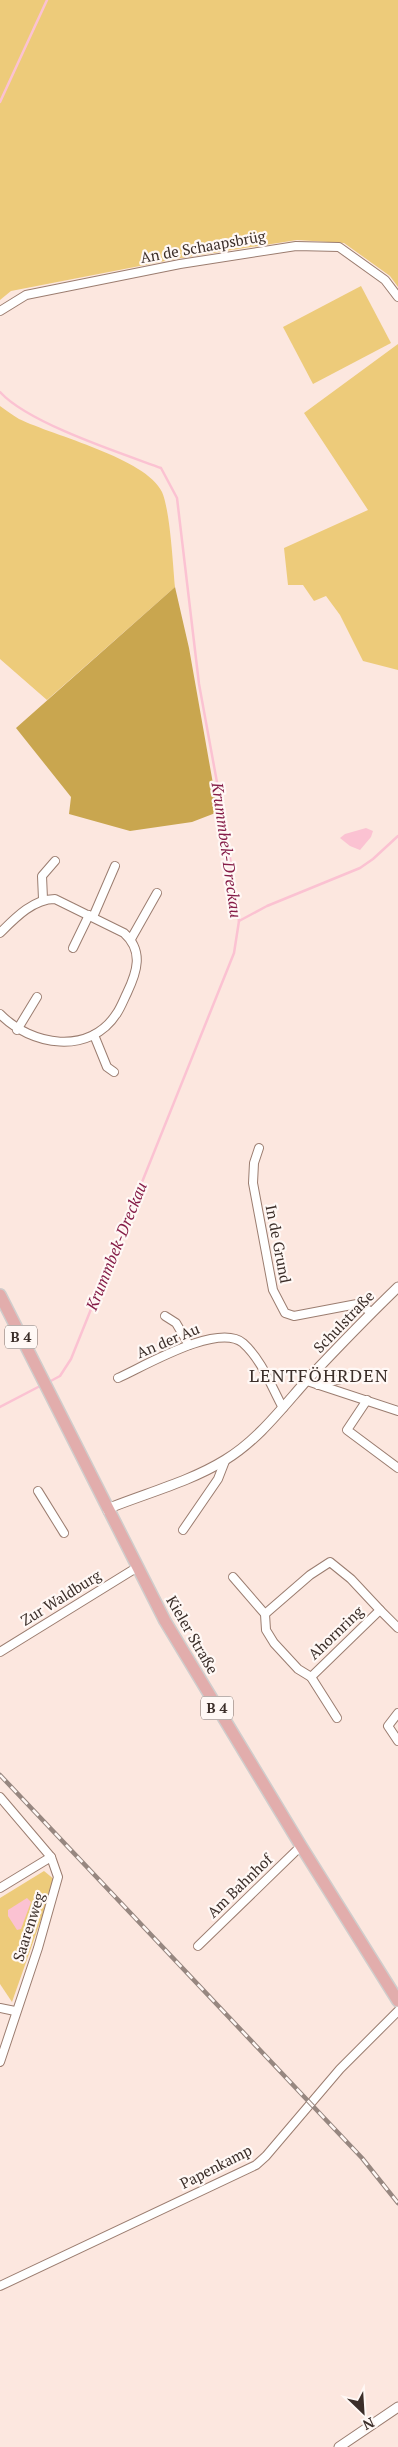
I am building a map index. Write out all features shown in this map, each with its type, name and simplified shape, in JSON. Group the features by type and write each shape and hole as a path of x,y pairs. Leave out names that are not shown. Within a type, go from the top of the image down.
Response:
{"main road":[{"name":"Kieler Straße","path":"0,1295 136,1568 165,1621 301,1846 398,2001"}],"street":[{"name":"An de Schaapsbrüg","path":"0,311 26,295 180,264 296,246 339,247 386,280 398,297"},
{"path":"43,899 42,876 55,861"},
{"path":"72,948 91,916 115,866"},
{"path":"131,939 157,893"},
{"path":"0,933 43,899 55,899 124,933 131,939 138,961 136,974 117,1014 94,1035 82,1039 53,1041 34,1038 17,1030 0,1014"},
{"path":"17,1030 37,997"},
{"path":"94,1035 107,1067 114,1072"},
{"name":"In de Grund","path":"259,1148 254,1163 253,1183 273,1290 285,1313 294,1316 357,1304 372,1312"},
{"name":"Schulstraße","path":"108,1511 225,1460 251,1441 306,1381 398,1287"},
{"path":"165,1316 176,1324 189,1345"},
{"name":"An der Au","path":"118,1378 189,1345 210,1338 228,1338 241,1341 258,1359 283,1408"},
{"path":"318,1385 358,1375"},
{"path":"306,1381 398,1411"},
{"path":"367,1400 347,1430 398,1468"},
{"path":"183,1530 218,1479 225,1460"},
{"path":"38,1491 64,1533"},
{"name":"Ahornring","path":"265,1614 310,1575 330,1562 351,1579 398,1628"},
{"name":"Zur Waldburg","path":"0,1652 136,1568"},
{"name":"Ahornring","path":"233,1577 265,1614 266,1630 274,1643 298,1669 311,1677 337,1718"},
{"name":"Ahornring","path":"311,1677 380,1610"},
{"path":"398,1713 388,1726 398,1741"},
{"path":"0,1797 51,1857 0,1888"},
{"name":"Am Bahnhof","path":"198,1946 301,1846"},
{"name":"Saarenweg","path":"0,2062 58,1882 51,1857"},
{"path":"0,2008 15,2011"},
{"name":"Papenkamp","path":"0,2286 256,2165 266,2156 340,2069 398,2011"},
{"path":"339,2447 398,2407"}],"shaded area":[{"path":"0,0 398,0 398,287 390,276 344,243 297,240 181,258 11,291 0,300"},
{"path":"361,286 391,343 313,384 283,327"},
{"path":"398,344 398,670 363,661 340,615 326,596 314,601 303,585 288,585 284,548 368,510 304,413"},
{"path":"0,406 19,419 98,449 138,469 153,480 162,492 167,511 175,587 47,700 0,659"},
{"path":"175,587 189,648 218,812 192,822 130,831 69,814 71,797 16,728"},
{"path":"366,828 373,831 371,837 360,850 350,846 340,838 345,834"},
{"path":"44,1871 55,1880 12,2002 0,1984 0,1898"},
{"path":"27,1898 31,1902 21,1929 17,1930 8,1916 8,1910"}],"waterway":[{"name":"Krummbek-Dreckau","path":"0,102 47,0"},
{"name":"Krummbek-Dreckau","path":"0,392 13,404 52,426 99,446 161,468 177,498 199,684 227,837 239,921 234,953 71,1359 60,1376 47,1383"},
{"path":"239,921 267,906 360,868 398,836"},
{"name":"Krummbek-Dreckau","path":"0,1407 42,1385"}],"railway":[{"path":"0,1775 362,2158 398,2203"}],"district":[{"name":"LENTFÖHRDEN","path":"319,1376"}]}
